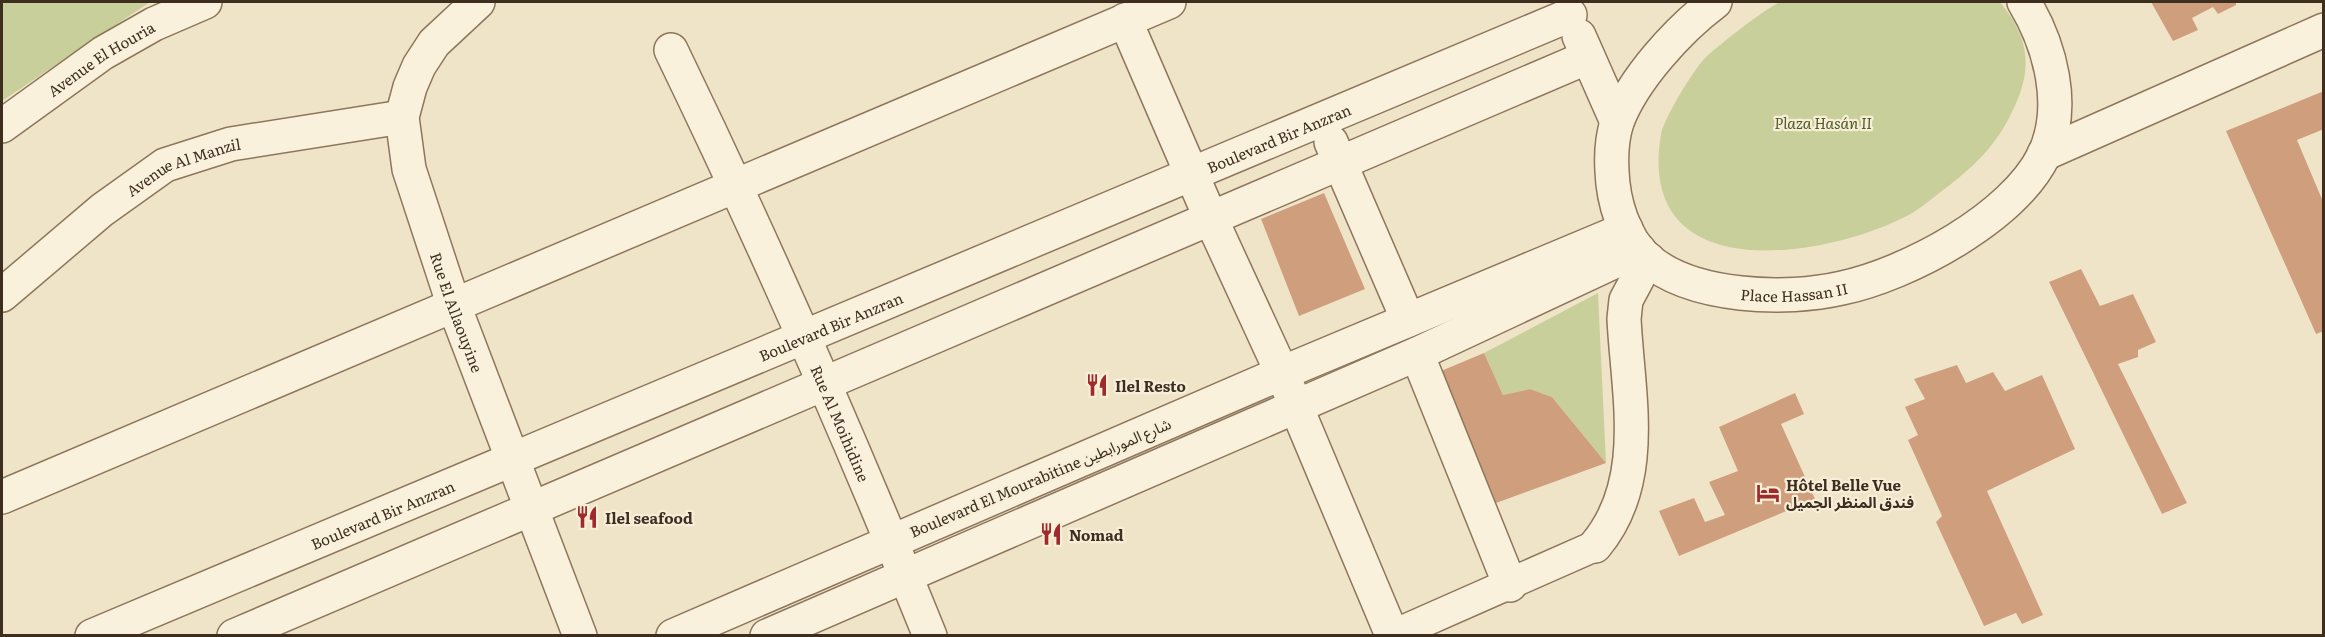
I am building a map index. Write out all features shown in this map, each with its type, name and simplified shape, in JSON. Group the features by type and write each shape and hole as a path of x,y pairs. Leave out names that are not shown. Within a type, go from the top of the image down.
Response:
{"street":[{"name":"Avenue El Houria","path":"2,126 103,53 154,24 206,2"},
{"name":"Rue El Allaouyine","path":"478,2 454,21 429,50 410,87 402,117 412,179 453,303 580,636"},
{"path":"2,497 453,303 737,186 1169,2"},
{"path":"1125,20 1210,219 1282,373 1392,635 1595,546 1609,530 1627,487 1631,440 1624,319 1637,246 1617,207 1612,180 1611,150 1617,122 1633,91 1679,33 1715,2"},
{"name":"Place Hassan II","path":"1637,246 1689,282 1714,288 1778,295 1842,288 1912,264 1947,246 2007,201 2027,180 2044,154 2052,124 2054,89 2052,68 2039,26 2024,2"},
{"path":"1567,8 1617,122"},
{"name":"Boulevard Bir Anzran","path":"92,636 803,336 1192,176 1567,8"},
{"path":"2044,154 2324,30"},
{"name":"Rue Al Moihidine","path":"670,50 737,186 825,383 930,636"},
{"path":"234,636 531,507 1588,57"},
{"name":"Avenue Al Manzil","path":"2,295 102,210 165,165 231,144 402,117"},
{"path":"1320,120 1341,163 1408,320"},
{"path":"766,636 1417,354 1637,246"},
{"name":"Boulevard El Mourabitine شارع المورابطين","path":"673,636 1408,320 1637,246"},
{"path":"1417,354 1510,585"}],"green space":[{"path":"2,2 150,2 2,101"},
{"name":"Plaza Hasán II","path":"1780,2 2000,2 2018,29 2025,56 2023,84 2011,114 1989,149 1970,168 1909,215 1872,231 1830,243 1785,250 1743,249 1705,239 1677,218 1661,184 1663,127 1679,95 1704,59 1741,28"},
{"path":"1598,293 1606,463 1552,397 1530,389 1503,395 1484,353"}],"building":[{"path":"2151,2 2236,2 2236,5 2218,14 2213,7 2192,18 2198,30 2173,41"},
{"path":"2324,91 2324,129 2297,140 2324,204 2324,331 2316,334 2226,131"},
{"path":"1324,193 1365,289 1299,316 1261,219"},
{"path":"2081,269 2100,306 2133,294 2156,342 2138,350 2138,357 2118,364 2187,503 2162,514 2049,282"},
{"path":"1484,353 1503,395 1530,389 1552,397 1606,463 1496,503 1441,371"},
{"path":"1957,365 1966,383 1993,372 2005,391 2042,375 2075,449 1987,491 2043,615 2022,624 2016,613 1984,626 1936,522 1942,516 1908,440 1918,435 1905,407 1925,399 1914,379"},
{"path":"1795,393 1804,414 1781,424 1815,499 1679,556 1659,511 1694,498 1705,522 1725,515 1709,482 1738,471 1719,427"}],"place":[{"name":"Ilel Resto","path":"1097,385"},
{"name":"Hôtel Belle Vue فندق المنظر الجميل","path":"1768,493"},
{"name":"Ilel seafood","path":"587,517"},
{"name":"Nomad","path":"1051,534"}]}
